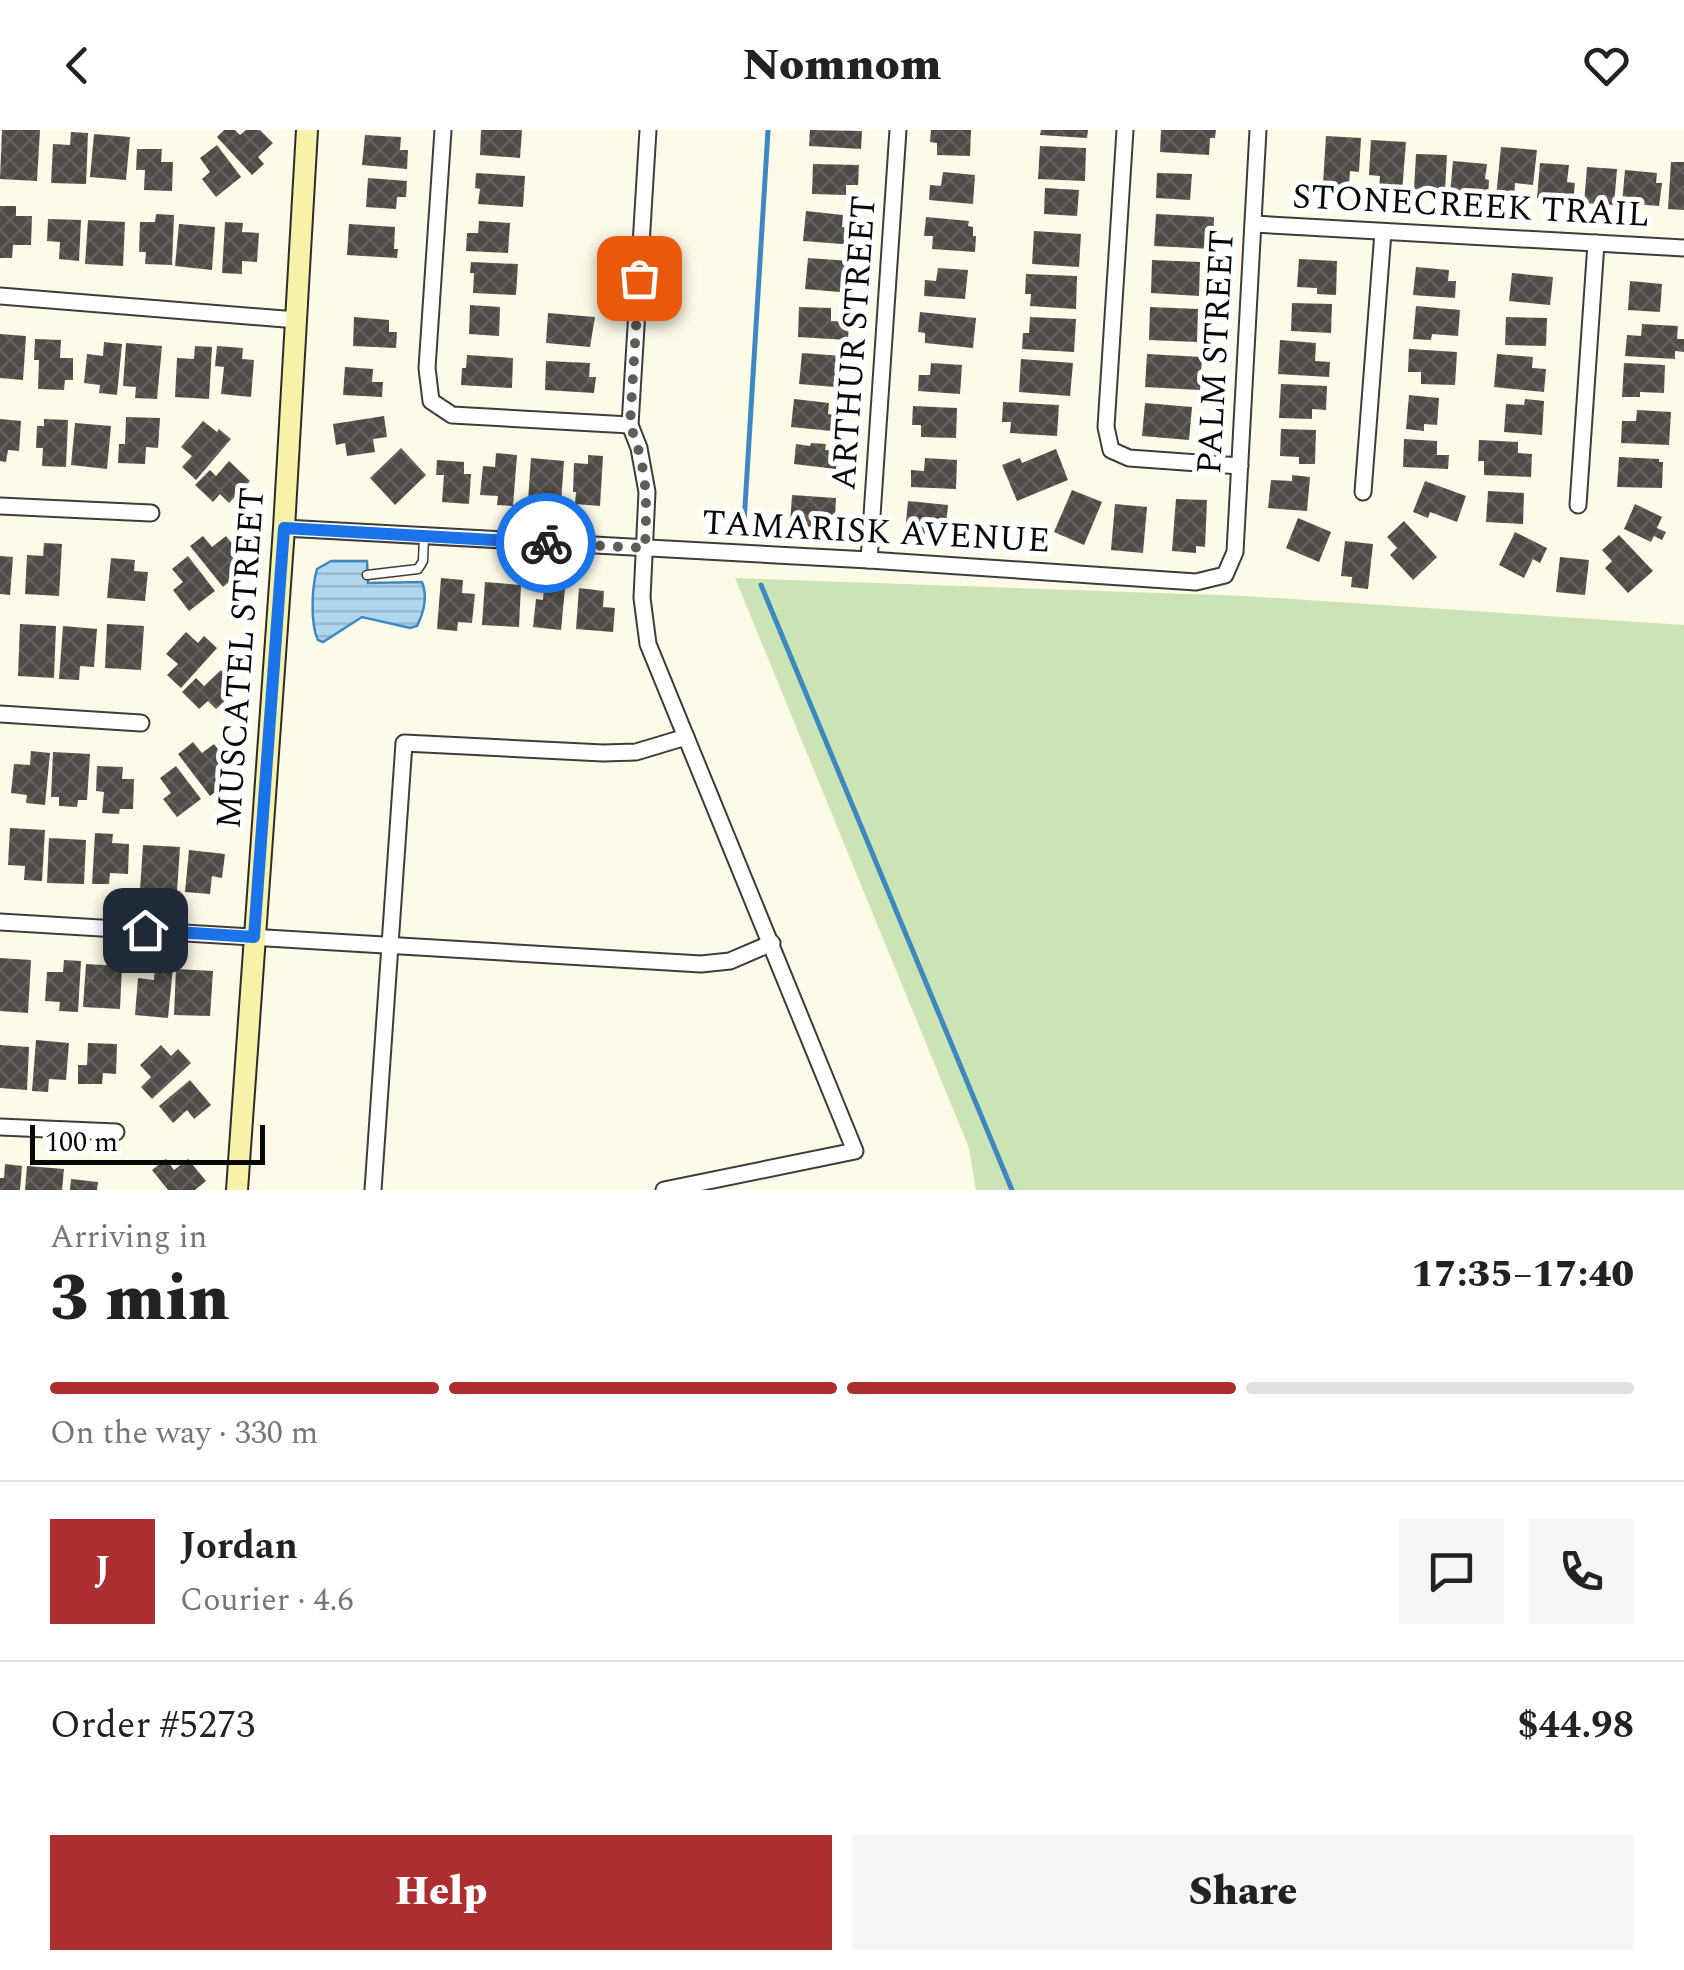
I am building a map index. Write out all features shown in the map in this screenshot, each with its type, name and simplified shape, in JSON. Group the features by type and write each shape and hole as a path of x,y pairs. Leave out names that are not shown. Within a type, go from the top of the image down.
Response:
{"street":[{"name":"MUSCATEL STREET","path":"237,1190 308,130"},
{"path":"443,130 427,368 432,402 452,416 630,425"},
{"path":"648,130 630,425 648,492 642,598 648,644 856,1151 664,1190"},
{"name":"ARTHUR STREET","path":"868,560 898,130"},
{"path":"1125,130 1106,427 1111,450 1129,458 1240,466"},
{"name":"PALM STREET","path":"1225,575 1235,552 1258,130"},
{"name":"STONECREEK TRAIL","path":"1254,224 1684,248"},
{"path":"1363,492 1383,232"},
{"path":"1578,505 1596,243"},
{"path":"0,296 297,320"},
{"path":"0,506 151,514"},
{"name":"TAMARISK AVENUE","path":"284,528 1196,582 1225,575"},
{"path":"0,714 142,723"},
{"path":"373,1190 404,744 603,753 636,752 686,737"},
{"path":"0,922 701,964 730,961 772,944"},
{"path":"0,1127 116,1132"}],"lane":[{"path":"367,575 418,569 423,561 424,536"}],"green space":[{"path":"735,578 1246,596 1684,625 1684,1190 976,1190 969,1148"}],"water":[{"path":"331,561 367,561 368,583 422,582 424,604 417,626 410,628 362,617 323,642 318,640 313,615 315,576 317,569"}],"building":[{"path":"2,130 40,130 37,181 0,179"},
{"path":"224,130 235,130 240,135 246,130 260,130 273,143 258,157 264,164 252,175 217,137"},
{"path":"481,130 522,130 520,158 480,155"},
{"path":"810,130 862,131 861,149 809,146"},
{"path":"931,130 971,130 970,156 937,155 937,143 930,142"},
{"path":"1041,130 1088,130 1087,138 1040,135"},
{"path":"1161,130 1216,130 1215,138 1210,138 1209,155 1160,152"},
{"path":"71,132 88,133 86,184 51,183 53,144 70,145"},
{"path":"94,134 130,137 126,180 90,177"},
{"path":"365,135 401,137 400,150 408,150 407,169 362,165"},
{"path":"1326,136 1361,138 1359,172 1350,171 1349,186 1323,184"},
{"path":"1371,140 1406,142 1402,192 1379,190 1380,176 1369,175"},
{"path":"217,145 241,177 216,197 202,179 210,172 200,158"},
{"path":"1040,146 1086,148 1085,181 1038,179"},
{"path":"1501,147 1537,150 1533,185 1515,183 1514,199 1496,197"},
{"path":"137,149 162,149 161,162 173,162 172,191 144,190 145,170 136,170"},
{"path":"1416,154 1447,155 1445,191 1414,189"},
{"path":"1453,161 1487,164 1488,197 1450,194"},
{"path":"1671,162 1684,162 1684,210 1668,209"},
{"path":"1540,163 1569,165 1567,182 1575,183 1573,201 1537,198"},
{"path":"813,164 859,165 858,185 846,185 846,195 812,194"},
{"path":"1587,167 1617,169 1614,205 1584,203"},
{"path":"1625,170 1657,173 1656,183 1662,183 1659,206 1622,203"},
{"path":"943,172 975,175 973,204 929,200 930,185 941,186"},
{"path":"476,173 525,176 523,207 478,204"},
{"path":"1157,173 1192,174 1190,200 1156,198"},
{"path":"368,178 407,181 406,197 397,197 396,209 366,207"},
{"path":"1045,188 1079,190 1077,216 1044,214"},
{"path":"0,206 16,206 16,216 32,216 31,245 13,245 12,258 0,258"},
{"path":"806,211 843,215 842,227 856,228 855,245 803,241"},
{"path":"156,214 174,215 172,265 145,264 146,252 139,252 140,222 155,222"},
{"path":"1156,214 1214,217 1213,249 1154,246"},
{"path":"926,217 969,221 968,226 973,227 976,236 975,252 932,249 933,236 924,236"},
{"path":"48,219 81,220 79,261 59,259 60,242 47,241"},
{"path":"88,220 125,222 123,266 85,264"},
{"path":"479,221 510,223 508,253 466,251 467,233 478,233"},
{"path":"225,222 243,223 242,232 259,233 257,262 242,261 242,274 222,273"},
{"path":"179,224 215,227 212,270 175,266"},
{"path":"349,224 395,227 397,258 347,255"},
{"path":"1034,231 1081,234 1079,267 1032,264"},
{"path":"808,258 850,261 848,284 841,284 840,292 805,289"},
{"path":"1299,259 1337,261 1336,295 1317,294 1317,288 1297,287"},
{"path":"1152,260 1200,262 1199,296 1151,293"},
{"path":"471,262 518,264 516,295 473,293"},
{"path":"1416,267 1449,270 1448,281 1456,281 1455,298 1413,295"},
{"path":"938,268 968,270 965,299 924,296 925,280 936,281"},
{"path":"1512,273 1553,277 1550,305 1509,301"},
{"path":"1026,274 1077,276 1076,309 1030,306 1031,294 1025,294"},
{"path":"1630,281 1662,284 1660,312 1628,310"},
{"path":"1292,303 1332,304 1331,333 1291,331"},
{"path":"470,305 500,307 499,336 469,334"},
{"path":"1416,306 1460,310 1458,336 1432,334 1431,340 1413,339"},
{"path":"799,307 831,308 831,321 849,322 848,340 798,337"},
{"path":"1150,307 1198,309 1197,342 1149,340"},
{"path":"920,312 976,318 973,348 925,343 925,333 918,332"},
{"path":"548,313 595,317 590,347 546,343"},
{"path":"354,317 389,320 389,332 397,332 396,348 353,346"},
{"path":"1030,317 1076,319 1074,352 1022,349"},
{"path":"1506,317 1547,318 1546,346 1505,345"},
{"path":"1642,324 1678,326 1677,339 1684,339 1684,352 1675,351 1675,359 1625,356 1627,335 1641,336"},
{"path":"0,334 26,336 23,380 0,378"},
{"path":"35,339 61,340 60,358 73,358 73,380 65,380 64,390 38,389"},
{"path":"1280,340 1316,343 1315,361 1330,362 1329,377 1278,374"},
{"path":"104,342 122,344 117,395 99,393 100,385 84,383 87,354 103,356"},
{"path":"126,343 162,346 157,399 135,398 136,387 123,386"},
{"path":"195,346 212,347 209,399 175,397 177,358 194,359"},
{"path":"217,346 243,348 242,359 254,360 251,397 221,394 224,367 215,366"},
{"path":"1409,349 1457,352 1455,385 1421,384 1421,372 1408,372"},
{"path":"802,353 842,356 841,376 836,375 835,387 799,384"},
{"path":"1147,354 1202,357 1200,390 1145,387"},
{"path":"1497,354 1533,357 1532,368 1546,369 1544,392 1494,387"},
{"path":"467,355 513,358 512,388 461,385"},
{"path":"1021,359 1073,363 1070,396 1019,392"},
{"path":"546,361 590,363 589,377 596,377 594,393 545,390"},
{"path":"931,363 962,365 960,394 918,391 919,375 930,375"},
{"path":"1624,363 1665,365 1664,393 1640,392 1640,397 1622,397"},
{"path":"345,367 373,369 372,382 383,382 382,397 343,395"},
{"path":"1281,384 1327,386 1326,410 1312,409 1312,419 1279,418"},
{"path":"1409,395 1439,398 1437,425 1424,424 1424,431 1406,429"},
{"path":"794,399 829,403 828,414 844,416 842,432 791,427"},
{"path":"1525,399 1544,401 1542,435 1504,432 1506,404 1524,405"},
{"path":"1003,402 1059,405 1057,436 1010,433 1011,422 1002,422"},
{"path":"1145,403 1192,407 1189,440 1142,436"},
{"path":"913,406 957,408 956,438 921,437 921,425 912,425"},
{"path":"1637,410 1671,412 1669,445 1621,443 1622,421 1636,421"},
{"path":"384,416 387,437 373,439 375,452 347,456 345,443 336,445 333,424"},
{"path":"126,417 160,418 158,448 146,447 145,464 118,463 119,444 125,444"},
{"path":"0,419 21,421 19,451 8,450 6,462 0,461"},
{"path":"44,419 68,420 66,467 42,466 43,448 36,448 37,426 44,426"},
{"path":"203,421 231,439 196,480 182,467 192,456 181,447"},
{"path":"75,423 111,426 107,469 71,465"},
{"path":"1281,429 1316,430 1315,464 1299,464 1299,457 1280,456"},
{"path":"1404,439 1437,441 1437,455 1449,455 1448,469 1403,467"},
{"path":"1479,440 1518,442 1518,453 1532,454 1531,477 1484,475 1484,461 1478,461"},
{"path":"796,444 826,444 825,450 837,451 836,469 794,464"},
{"path":"401,448 426,475 395,505 370,478"},
{"path":"1056,449 1068,480 1017,501 1002,465 1020,458 1022,463"},
{"path":"496,453 517,455 513,506 497,505 498,496 480,495 483,466 495,467"},
{"path":"588,455 603,456 600,506 575,504 574,463 588,464"},
{"path":"1619,457 1659,459 1663,462 1662,488 1617,487"},
{"path":"531,458 564,461 561,503 528,501"},
{"path":"925,458 957,460 956,489 911,487 911,470 924,471"},
{"path":"437,460 464,462 464,474 471,474 469,504 442,502 444,475 436,475"},
{"path":"229,461 250,481 229,503 220,494 213,502 195,485 210,470 216,476"},
{"path":"1292,475 1310,477 1307,511 1268,508 1271,480 1292,481"},
{"path":"1425,481 1466,496 1457,522 1430,512 1428,518 1413,512"},
{"path":"1072,490 1102,502 1084,545 1054,532"},
{"path":"1488,491 1524,493 1523,524 1486,522"},
{"path":"792,495 836,498 835,518 825,517 824,528 790,525"},
{"path":"1176,499 1207,500 1205,547 1196,546 1196,553 1172,551"},
{"path":"908,501 948,505 945,535 914,533 915,522 906,522"},
{"path":"1115,504 1147,507 1143,553 1111,550"},
{"path":"1635,504 1662,517 1657,528 1666,532 1662,540 1654,536 1651,542 1624,529"},
{"path":"1298,518 1331,532 1319,562 1286,548"},
{"path":"1404,521 1437,557 1413,580 1390,555 1397,548 1387,537"},
{"path":"1515,532 1547,548 1540,563 1533,559 1524,578 1499,565"},
{"path":"1619,535 1653,571 1628,593 1605,568 1612,561 1602,550"},
{"path":"203,536 212,547 226,536 244,558 235,565 241,572 223,587 190,546"},
{"path":"1345,541 1373,544 1368,589 1351,587 1352,577 1341,576"},
{"path":"44,543 62,544 59,596 25,594 27,555 43,556"},
{"path":"0,556 13,557 10,595 0,594"},
{"path":"188,556 215,591 189,611 173,590 183,582 172,569"},
{"path":"1560,557 1589,560 1585,595 1556,592"},
{"path":"111,558 135,560 134,571 148,572 145,601 107,598"},
{"path":"441,578 463,580 462,593 475,594 472,623 458,622 457,631 437,629"},
{"path":"485,582 521,585 519,627 482,625"},
{"path":"544,587 565,589 561,630 533,627 536,599 543,600"},
{"path":"579,588 604,591 603,607 615,608 613,632 576,629"},
{"path":"20,624 56,626 54,678 18,676"},
{"path":"107,624 144,626 141,670 105,668"},
{"path":"63,626 97,629 94,667 80,666 79,680 59,679"},
{"path":"186,632 198,643 204,636 217,648 181,688 167,675 178,664 166,654"},
{"path":"221,670 238,688 216,709 208,701 199,709 182,692 196,678 204,686"},
{"path":"193,742 202,753 214,744 231,766 219,776 226,784 210,796 178,754"},
{"path":"31,751 50,753 45,805 26,803 27,795 11,793 14,764 30,765"},
{"path":"53,752 90,754 87,800 78,800 77,807 59,806 59,797 51,797"},
{"path":"97,766 123,767 122,779 134,779 133,809 120,809 119,814 102,813 104,792 96,791"},
{"path":"176,766 201,799 177,817 163,799 171,793 160,778"},
{"path":"10,828 45,830 42,881 24,880 25,866 8,865"},
{"path":"95,833 113,834 112,843 129,844 128,874 110,873 109,884 92,884"},
{"path":"49,838 86,840 84,884 47,883"},
{"path":"143,845 180,847 177,892 140,890"},
{"path":"189,850 225,854 222,878 212,876 210,894 185,892"},
{"path":"0,958 31,960 28,1013 0,1011"},
{"path":"64,960 81,961 78,1012 59,1011 60,1002 45,1001 47,972 63,972"},
{"path":"86,964 122,966 120,1009 83,1007"},
{"path":"155,966 173,967 168,1018 135,1015 138,978 154,980"},
{"path":"176,969 213,971 210,1016 174,1015"},
{"path":"36,1040 69,1043 66,1080 49,1079 48,1092 32,1091"},
{"path":"88,1043 117,1044 116,1074 103,1073 102,1084 78,1084 78,1065 87,1065"},
{"path":"0,1045 29,1047 27,1090 0,1088"},
{"path":"161,1045 171,1056 178,1049 191,1063 152,1099 141,1087 151,1077 140,1065"},
{"path":"190,1080 211,1105 194,1119 187,1110 173,1123 159,1106"},
{"path":"166,1159 174,1170 188,1159 206,1181 195,1190 168,1190 152,1170"},
{"path":"5,1164 22,1166 20,1190 0,1190"},
{"path":"27,1166 64,1169 62,1190 25,1190"},
{"path":"71,1179 98,1182 97,1190 70,1190"}],"waterway":[{"path":"744,523 768,130"},
{"path":"761,585 1012,1190"}],"way so far":[{"path":"546,543 645,548 648,492 630,425 639,278"}],"route":[{"path":"145,930 254,937 284,528 546,543"}]}
